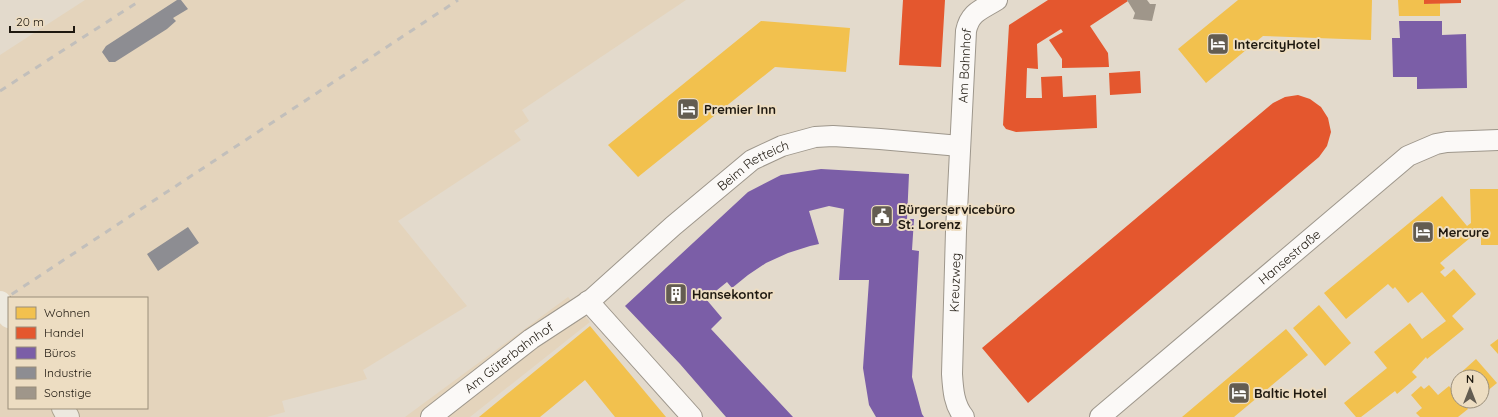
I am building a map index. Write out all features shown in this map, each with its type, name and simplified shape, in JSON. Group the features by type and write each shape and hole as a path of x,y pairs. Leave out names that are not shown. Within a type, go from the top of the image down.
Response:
{"main road":[{"path":"0,302 8,315"}],"street":[{"name":"Am Bahnhof","path":"960,146 967,27 972,15 997,0"},
{"name":"Beim Retteich","path":"588,301 735,173 752,160 782,146 815,137 832,136 960,146"},
{"name":"Hansestraße","path":"1100,417 1408,156 1436,144 1447,142 1498,140"},
{"name":"Kreuzweg","path":"960,146 952,374 954,395 958,410 964,417"},
{"name":"Am Güterbahnhof","path":"431,417 531,339 583,306 588,301"},
{"path":"588,301 692,417"}],"shaded area":[{"path":"85,0 686,0 522,110 529,121 514,131 521,140 398,221 467,306 363,370 367,379 282,401 285,412 267,417 0,417 0,55"},
{"path":"568,297 590,322 470,417 405,417"}],"building: Wohnen":[{"name":"IntercityHotel","path":"1238,0 1372,0 1371,40 1263,36 1206,83 1178,49"},
{"path":"1398,0 1424,0 1424,4 1440,3 1440,16 1399,16"},
{"name":"Premier Inn","path":"761,21 850,28 846,72 775,67 638,177 608,145"},
{"path":"1470,189 1498,189 1498,245 1481,245 1481,233 1476,233 1440,263 1445,268 1440,272 1445,277 1454,269 1476,294 1452,316 1464,329 1427,359 1426,357 1412,372 1417,377 1397,394 1395,391 1361,417 1356,417 1344,403 1387,368 1374,352 1410,323 1422,339 1446,321 1422,292 1408,303 1395,287 1393,289 1388,284 1346,319 1324,293 1442,196 1467,226 1471,223"},
{"path":"1319,305 1351,343 1325,366 1293,328"},
{"path":"590,326 666,417 615,417 585,380 540,417 479,417"},
{"path":"1286,329 1308,355 1234,417 1182,417"},
{"path":"1498,339 1498,354 1490,345"},
{"path":"1476,359 1485,369 1465,369"},
{"path":"1490,375 1497,383 1490,389"},
{"path":"1429,385 1438,395 1449,386 1450,409 1468,409 1458,417 1420,417 1416,413 1422,408 1411,395 1421,386 1424,389"}],"building: Handel":[{"path":"903,0 945,0 941,67 899,65"},
{"path":"1048,0 1128,1 1090,26 1108,53 1109,67 1062,68 1062,59 1049,40 1063,32 1061,29 1037,44 1038,69 1027,68 1026,98 1042,98 1041,77 1062,76 1063,97 1096,95 1097,128 1016,132 1006,129 1003,125 1009,25"},
{"path":"1424,0 1461,0 1461,3 1424,4"},
{"path":"1140,71 1141,93 1110,95 1109,73"},
{"path":"1298,95 1310,99 1321,107 1328,118 1331,132 1327,146 1319,157 1028,403 982,348 1273,103 1285,97"}],"building: Büros":[{"path":"1399,21 1442,21 1442,35 1466,34 1467,88 1417,89 1417,77 1393,77 1392,38 1400,38"},
{"name":"Hansekontor","path":"821,169 909,174 907,219 914,219 912,250 919,251 912,377 924,417 876,417 869,405 863,368 869,280 839,280 844,209 829,206 809,211 819,244 788,253 766,263 732,288 727,282 706,299 722,318 711,329 793,417 726,417 680,364 625,306 748,192 781,175"}],"building: Industrie":[{"path":"177,0 181,0 188,9 173,18 176,21 167,29 115,62 109,62 102,52 106,46"},
{"path":"188,227 199,243 158,271 147,254"}],"building: Sonstige":[{"path":"1127,0 1147,0 1150,4 1156,4 1152,21 1133,19 1135,13"}],"railway":[{"path":"0,91 141,0"},
{"path":"0,302 458,0"}],"place":[{"name":"IntercityHotel","path":"1218,44"},
{"name":"Premier Inn","path":"688,109"},
{"name":"Bürgerservicebüro St. Lorenz","path":"882,216"},
{"name":"Mercure","path":"1423,232"},
{"name":"Hansekontor","path":"676,294"},
{"name":"Baltic Hotel","path":"1239,393"}]}
